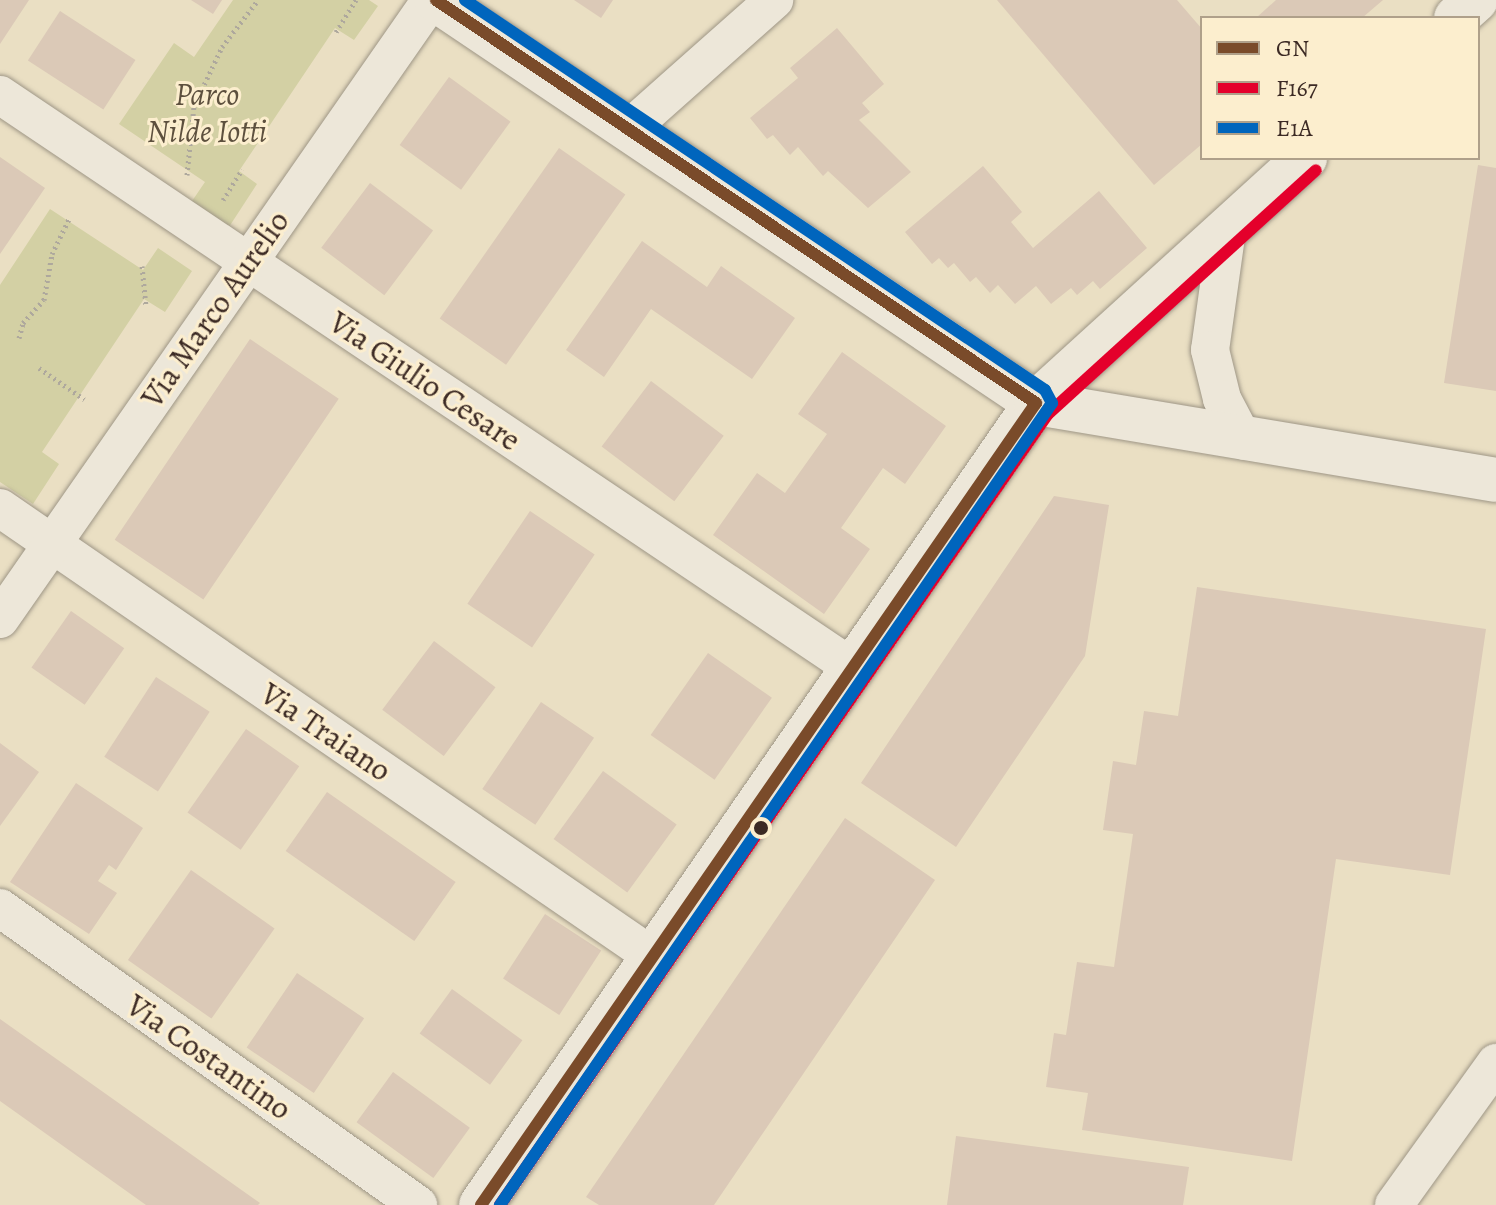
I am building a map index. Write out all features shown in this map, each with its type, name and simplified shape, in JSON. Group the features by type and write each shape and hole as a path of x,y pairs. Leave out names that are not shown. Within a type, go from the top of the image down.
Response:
{"street":[{"path":"433,0 630,128 1036,403 1244,441 1496,480"},
{"name":"Via Marco Aurelio","path":"0,619 433,0"},
{"path":"630,128 774,0"},
{"path":"1458,16 1476,0"},
{"name":"Via Giulio Cesare","path":"0,95 850,666"},
{"path":"481,1205 850,666 1036,403 1303,160"},
{"path":"1227,229 1210,350 1222,399 1244,441"},
{"name":"Via Traiano","path":"0,508 652,956"},
{"name":"Via Costantino","path":"0,908 418,1205"},
{"path":"1394,1205 1496,1063"}],"path":[{"path":"187,175 194,106 222,47 258,0"},
{"path":"336,32 356,0"},
{"path":"217,211 242,170"},
{"path":"19,338 23,323 44,300 52,254 70,217"},
{"path":"142,266 146,306"},
{"path":"39,368 84,399"}],"green space":[{"name":"Parco Nilde Iotti","path":"233,0 369,0 378,6 354,40 335,28 239,171 257,184 227,230 190,204 205,182 119,124 174,43 194,57"},
{"path":"50,209 143,270 158,248 192,271 165,312 144,299 42,452 59,464 33,504 0,482 0,285"}],"building":[{"path":"0,0 29,0 0,44"},
{"path":"191,0 222,0 213,14"},
{"path":"574,0 613,0 601,18"},
{"path":"997,0 1177,0 1200,27 1200,146 1154,185"},
{"path":"1276,0 1383,0 1364,16 1258,16"},
{"path":"60,11 135,60 103,109 28,60"},
{"path":"837,28 884,84 862,103 870,112 859,120 911,172 868,208 828,171 823,176 798,147 790,155 773,135 767,139 750,118 798,78 790,68"},
{"path":"449,77 510,122 461,190 400,145"},
{"path":"559,148 625,194 506,365 440,318"},
{"path":"0,157 45,188 0,254"},
{"path":"1478,165 1496,168 1496,391 1444,383"},
{"path":"983,166 1022,212 1011,222 1033,248 1099,191 1147,248 1100,289 1093,281 1077,295 1071,288 1051,304 1036,286 1015,304 998,285 990,293 976,277 970,282 954,263 948,268 939,258 932,264 905,232"},
{"path":"370,183 433,231 384,295 321,248"},
{"path":"642,241 707,287 721,266 795,318 752,379 651,309 604,377 566,350"},
{"path":"250,339 339,399 203,599 115,540"},
{"path":"842,352 946,426 905,484 883,468 841,528 870,549 824,614 713,535 757,473 785,493 827,434 798,414"},
{"path":"651,381 724,436 674,501 602,446"},
{"path":"1054,496 1109,505 1085,656 956,847 861,783"},
{"path":"530,511 595,555 532,647 467,604"},
{"path":"1197,587 1486,629 1450,875 1336,859 1292,1161 1082,1130 1088,1093 1046,1087 1054,1033 1066,1035 1077,962 1114,967 1133,834 1103,830 1113,761 1136,765 1144,711 1178,716"},
{"path":"71,611 124,648 85,705 31,668"},
{"path":"434,641 495,687 444,756 382,710"},
{"path":"708,653 772,698 715,780 651,735"},
{"path":"156,677 210,712 158,792 104,757"},
{"path":"541,702 594,738 535,825 482,789"},
{"path":"246,729 299,766 241,850 187,813"},
{"path":"0,743 39,772 0,826"},
{"path":"603,771 677,824 627,892 554,839"},
{"path":"76,783 143,828 116,870 109,865 98,881 117,893 89,934 10,882"},
{"path":"327,792 456,882 414,941 286,851"},
{"path":"845,818 935,880 714,1205 599,1205 586,1197"},
{"path":"191,870 275,929 211,1019 128,960"},
{"path":"545,914 601,950 559,1015 503,979"},
{"path":"297,973 364,1018 314,1093 247,1048"},
{"path":"452,989 522,1040 490,1085 420,1033"},
{"path":"0,1019 260,1203 146,1205 0,1101"},
{"path":"393,1072 470,1128 433,1178 357,1122"},
{"path":"956,1136 1189,1167 1183,1205 947,1205"}],"transit line":[{"name":"GN","path":"436,0 1036,403"},
{"name":"E1A","path":"465,0 1045,390 1052,403 500,1205"},
{"name":"F167","path":"500,1205 1048,414 1316,170"},
{"name":"GN","path":"481,1205 1036,403"}]}
